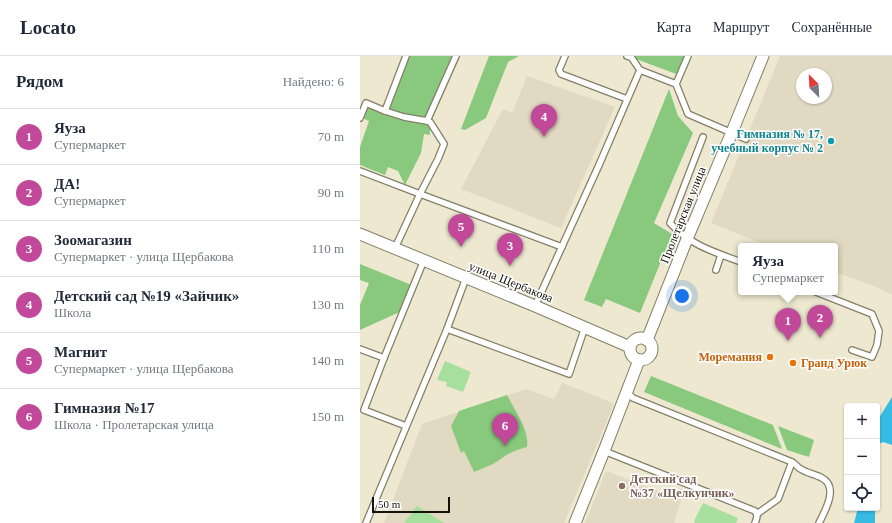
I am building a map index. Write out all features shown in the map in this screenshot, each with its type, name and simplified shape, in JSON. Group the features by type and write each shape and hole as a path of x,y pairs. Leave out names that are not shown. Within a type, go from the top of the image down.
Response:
{"street":[{"name":"Пролетарская улица","path":"647,340 687,238 763,56"},
{"name":"улица Щербакова","path":"360,234 630,347"},
{"path":"640,338 647,340 652,348 651,354 645,360 639,360 633,357 630,347 634,341 640,338"},
{"path":"575,523 639,360"}],"lane":[{"path":"385,111 406,56"},
{"path":"427,121 456,56"},
{"path":"565,56 559,70 561,74 627,99"},
{"path":"627,56 631,57 640,70 676,84"},
{"path":"688,56 676,84 688,114 746,139"},
{"path":"535,306 640,70"},
{"path":"360,118 366,103 385,111 427,121 430,122 444,144 395,248"},
{"path":"703,137 670,223 677,231 700,246 738,261"},
{"path":"360,171 562,247"},
{"path":"716,270 721,255"},
{"path":"406,426 364,410 424,260"},
{"path":"366,523 447,329 466,278"},
{"path":"824,295 872,314 879,331 877,345 872,357 852,350"},
{"path":"447,329 569,374 585,327"},
{"path":"360,349 384,358"},
{"path":"627,392 632,398 792,462 801,469 823,478 829,485 830,493 829,501 820,523"},
{"path":"604,451 755,511 757,514"},
{"path":"755,523 757,514 778,499 792,462"}],"shaded area":[{"path":"780,56 892,56 892,295 874,286 838,273 838,243 761,243 711,223"},
{"path":"527,76 615,107 561,228 461,189 503,109 512,113"},
{"path":"562,383 612,403 613,406 564,523 384,523 422,424 526,389 554,399"},
{"name":"Детский сад №37 «Щелкунчик»","path":"606,471 681,500 674,523 585,523"}],"green space":[{"path":"406,56 456,56 430,122 430,135 424,134 421,153 405,185 398,171 388,167 385,175 360,165 360,147 369,121 360,117 366,103 384,111"},
{"path":"489,56 519,56 508,62 486,118 465,130 461,129"},
{"path":"628,56 688,56 679,75"},
{"path":"669,89 678,116 693,133 654,223 672,234 640,313 606,299 602,307 584,300"},
{"path":"360,264 414,286 404,310 360,330 360,305 369,283 360,280"},
{"path":"445,361 471,372 463,392 446,386 447,382 437,380"},
{"path":"651,376 773,425 782,449 644,392"},
{"path":"507,395 524,427 527,447 508,454 493,464 474,472 464,451 461,453 451,426 459,411"},
{"path":"778,426 814,440 809,457 787,450"},
{"path":"703,503 738,518 736,523 695,523 694,521"},
{"path":"417,506 444,523 404,523"}],"water":[{"path":"892,397 892,445 883,442 880,444 880,416"},
{"path":"857,511 875,511 875,523 854,523"}],"place":[{"name":"Детский сад №19 «Зайчик»","path":"544,137"},
{"name":"Гимназия № 17, учебный корпус № 2","path":"831,141"},
{"name":"Магнит","path":"461,247"},
{"name":"Зоомагазин","path":"510,266"},
{"name":"ДА!","path":"820,338"},
{"name":"Яуза","path":"788,341"},
{"name":"Моремания","path":"770,357"},
{"name":"Гранд Урюк","path":"793,363"},
{"name":"Гимназия №17","path":"505,446"},
{"name":"Детский сад №37 «Щелкунчик»","path":"622,486"}]}
